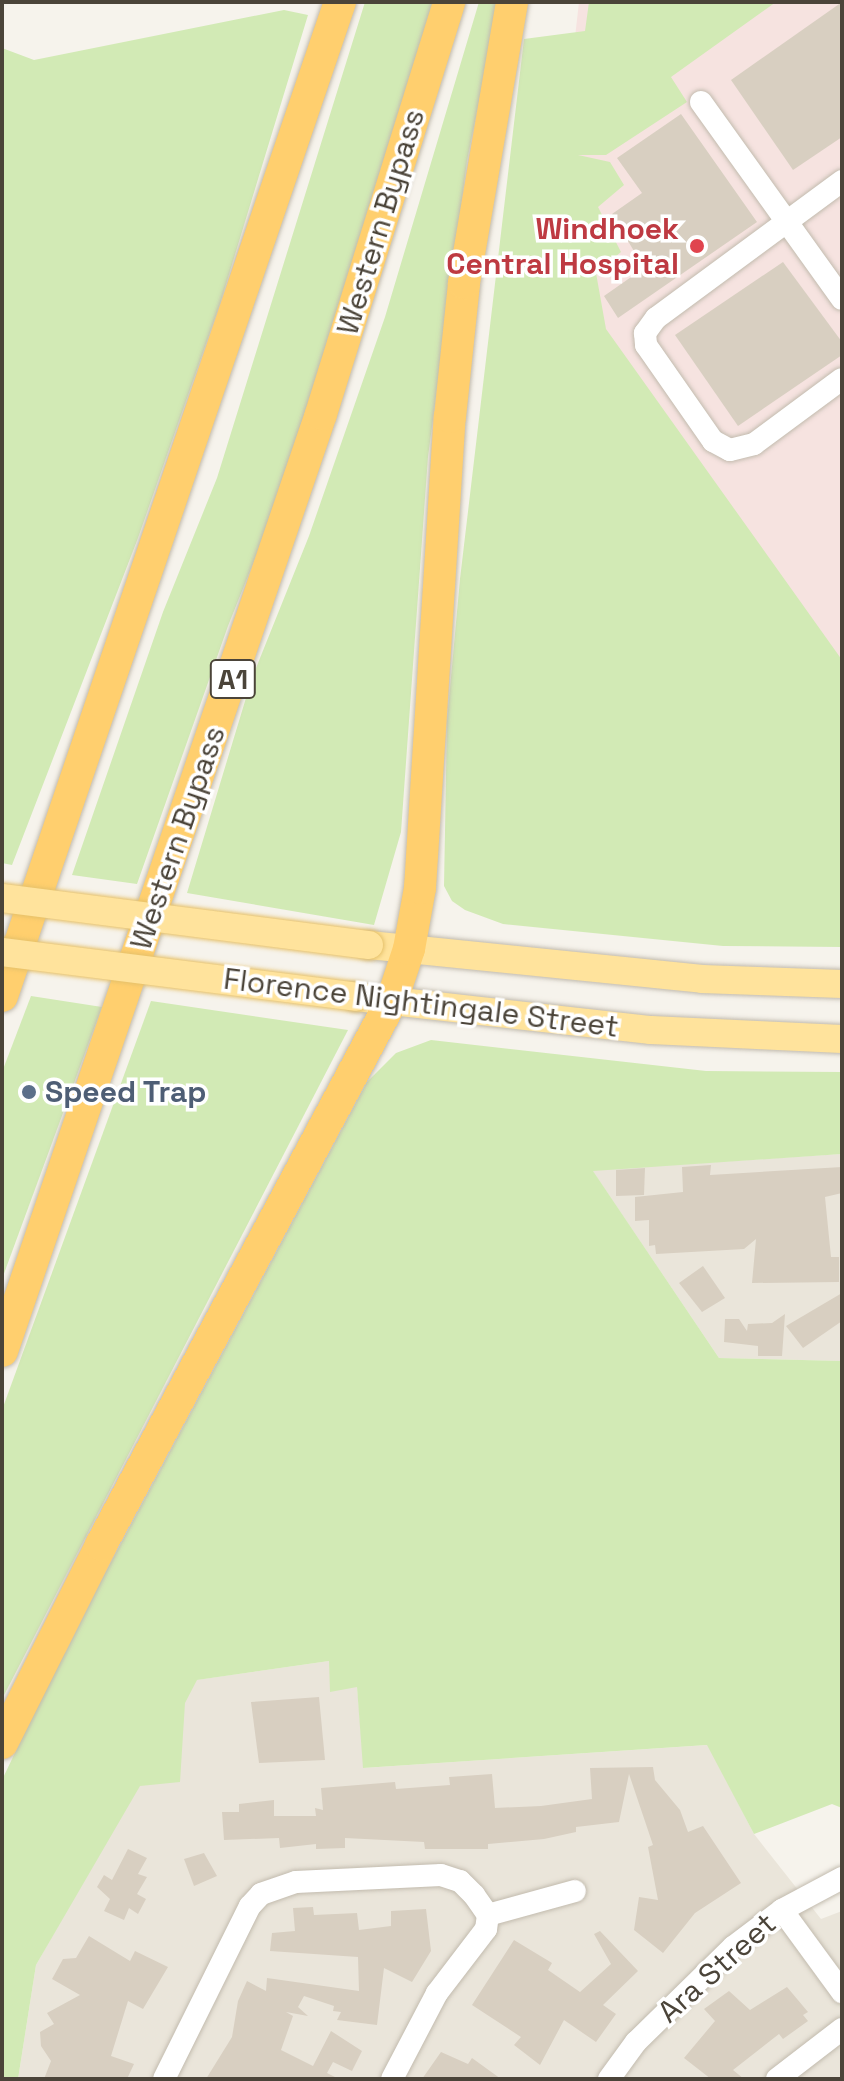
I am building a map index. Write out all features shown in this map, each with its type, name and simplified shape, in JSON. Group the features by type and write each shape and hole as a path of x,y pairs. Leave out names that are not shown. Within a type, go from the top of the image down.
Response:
{"highway":[{"path":"2,996 340,2"},
{"name":"Western Bypass","path":"2,1351 321,414 449,2"},
{"path":"2,1743 101,1545 392,1000 409,949 420,888 450,417 464,283 512,2"},
{"path":"2,973 27,924"}],"main road":[{"name":"Florence Nightingale Street","path":"2,898 369,945 702,979 842,984"},
{"name":"Florence Nightingale Street","path":"2,952 356,997 651,1030 842,1039"}],"street":[{"path":"701,102 783,222 842,299"},
{"path":"842,181 656,318 645,333 646,345 713,441 730,450 754,444 842,379"},
{"path":"164,2079 250,1906 278,1886 371,1875 441,1875 460,1881 488,1915 486,1929 437,1993 392,2079"},
{"name":"Ara Street","path":"609,2079 686,1990 782,1910 842,1878"},
{"path":"488,1915 575,1891"},
{"path":"782,1910 842,1992"},
{"path":"777,2079 842,2029"}],"shaded area":[{"name":"Windhoek Central Hospital","path":"579,2 842,2 842,686 523,498"},
{"path":"842,1154 842,1361 719,1358 592,1170"},
{"path":"329,1661 357,1686 364,1768 708,1745 754,1834 821,1919 842,1911 842,2079 18,2079 36,1965 196,1680"}],"green space":[{"path":"365,2 439,2 290,471 228,626 137,884 72,875 163,612 217,478"},
{"path":"479,2 499,2 467,161 428,457 401,832 374,925 187,893 252,678 309,536 385,317"},
{"path":"589,2 776,2 671,77 687,102 606,155 578,155 610,162 624,185 598,207 621,252 596,273 606,329 842,660 842,947 723,946 503,924 465,910 452,901 444,886 447,721 460,579 524,39 585,31"},
{"path":"284,10 308,15 220,304 138,538 12,865 2,863 2,48 34,60"},
{"path":"31,996 102,1007 2,1279 2,1072"},
{"path":"151,1001 348,1030 2,1699 2,1410"},
{"path":"431,1040 706,1071 842,1072 842,1154 593,1171 719,1358 842,1361 842,1808 832,1804 754,1834 707,1745 363,1768 357,1687 330,1692 329,1661 197,1680 185,1703 180,1782 140,1786 36,1965 18,2079 2,2079 2,1780 63,1652 367,1082 396,1053"}],"building":[{"path":"842,2 842,137 793,170 731,80"},
{"path":"681,114 757,222 618,318 604,296 644,268 612,214 642,193 617,158"},
{"path":"783,262 842,342 842,355 738,426 675,335"},
{"path":"711,1165 710,1175 842,1167 842,1193 825,1197 831,1257 839,1257 839,1282 752,1283 756,1239 744,1249 656,1254 655,1245 649,1246 649,1220 635,1221 635,1197 683,1192 682,1167"},
{"path":"645,1168 644,1195 616,1196 616,1170"},
{"path":"703,1266 725,1298 702,1312 679,1283"},
{"path":"842,1293 842,1321 803,1348 786,1326"},
{"path":"785,1314 782,1356 758,1356 758,1346 724,1342 725,1319 739,1319 747,1331 748,1324 772,1323"},
{"path":"319,1697 325,1760 259,1763 251,1702"},
{"path":"653,1767 655,1780 680,1810 688,1832 703,1826 741,1883 695,1913 663,1953 634,1930 639,1897 658,1900 648,1847 653,1845 629,1774 619,1822 576,1827 576,1832 544,1839 488,1844 488,1849 425,1849 424,1842 345,1838 345,1848 316,1849 316,1844 280,1848 279,1838 224,1840 222,1812 239,1812 239,1804 274,1800 274,1816 316,1816 315,1808 323,1810 321,1788 395,1782 396,1789 450,1785 449,1777 492,1774 495,1808 541,1806 592,1799 590,1768"},
{"path":"128,1849 147,1858 138,1874 147,1877 137,1894 146,1899 138,1914 129,1908 124,1920 104,1911 110,1899 97,1887 104,1875 112,1880"},
{"path":"204,1853 217,1876 194,1886 184,1859"},
{"path":"313,1907 314,1915 357,1913 359,1930 391,1926 391,1911 426,1909 431,1951 412,1982 384,1968 377,2025 337,2020 341,2012 333,2011 334,2006 304,1996 298,2007 308,2016 286,2012 293,2016 281,2050 313,2066 331,2031 362,2051 352,2071 333,2062 327,2073 339,2079 206,2079 232,2037 238,2001 247,1981 266,1991 267,1978 359,1991 358,1957 270,1951 272,1933 295,1931 293,1908"},
{"path":"600,1931 638,1971 603,2005 616,2014 596,2042 564,2020 540,2065 514,2045 521,2037 472,2005 514,1940 552,1963 548,1970 580,1992 611,1964 594,1934"},
{"path":"89,1936 130,1961 135,1951 168,1967 143,2009 128,2001 111,2056 134,2064 127,2079 44,2079 51,2061 41,2046 40,2032 54,2024 47,2013 80,1995 52,1979 63,1959 76,1958"},
{"path":"787,1987 808,2012 803,2015 808,2021 783,2039 779,2034 733,2070 744,2079 711,2079 684,2058 715,2021 704,2009 729,1991 750,2010"},
{"path":"441,2052 468,2064 472,2058 501,2079 422,2079"}],"place":[{"name":"Windhoek Central Hospital","path":"697,246"},
{"name":"Speed Trap","path":"29,1092"}]}
